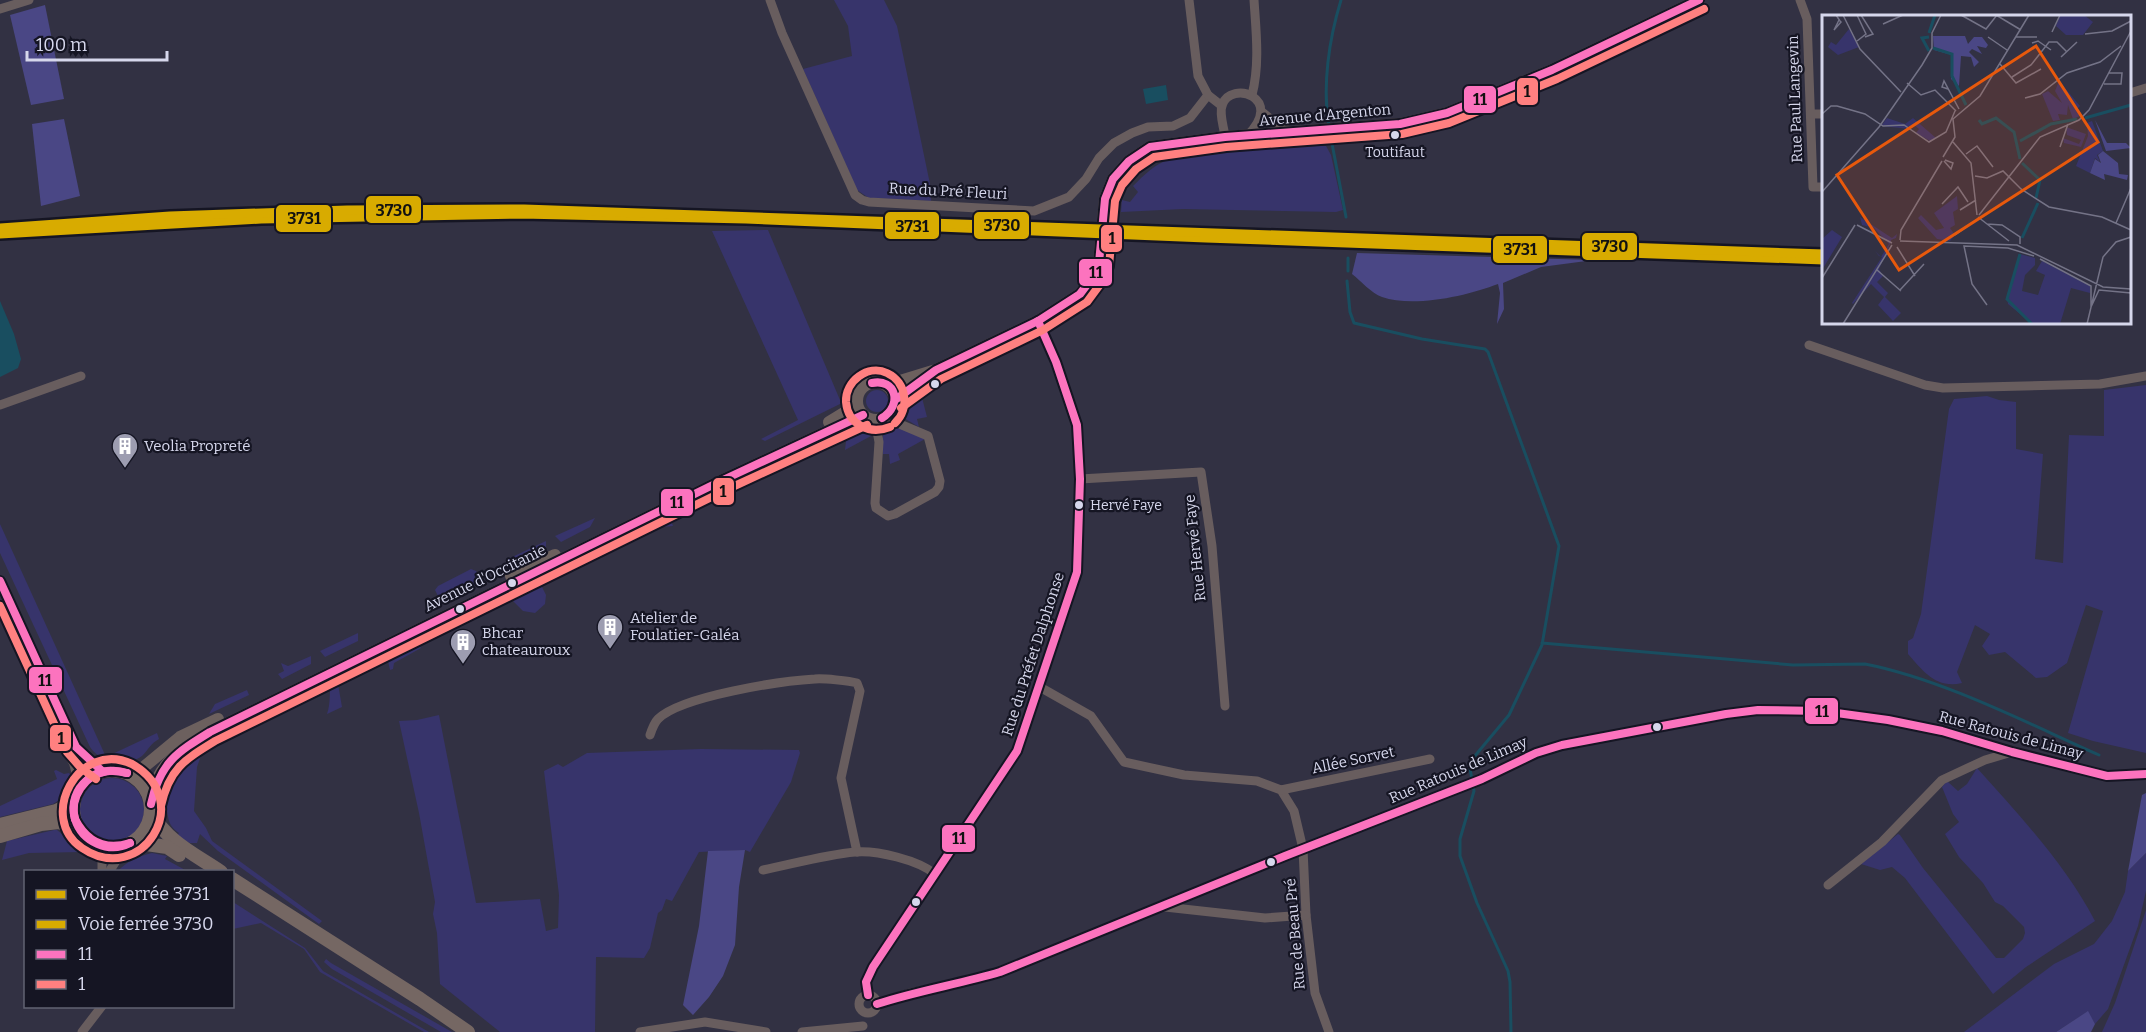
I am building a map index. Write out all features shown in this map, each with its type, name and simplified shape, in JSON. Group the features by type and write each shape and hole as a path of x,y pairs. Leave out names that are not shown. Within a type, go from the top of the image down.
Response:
{"main road":[{"name":"Avenue d'Argenton","path":"1038,321 1080,294 1095,274 1102,244 1105,199 1113,179 1129,160 1150,147 1226,137 1400,124 1448,113 1552,70 1699,0"},
{"name":"Avenue d'Occitanie","path":"132,776 180,737 827,423 844,413 857,401 860,391 866,384 874,381 887,386 936,370 1038,321"},
{"name":"Avenue d'Occitanie","path":"895,400 936,370"},
{"path":"887,386 895,400 891,413"},
{"path":"857,401 860,411 869,417"},
{"name":"Avenue d'Occitanie","path":"151,808 159,777 164,769 188,746 210,732 835,427 869,417 884,418 891,413"},
{"path":"202,870 167,847 130,844 112,848 99,846 88,839 79,830 74,817 73,803 80,786 88,778 102,771 119,771 132,776 144,787 160,828 172,840 218,870"},
{"path":"0,825 56,811 73,803"},
{"path":"130,844 145,830 151,808"},
{"path":"0,836 41,824 58,822 79,830"},
{"path":"234,880 468,1032"},
{"path":"234,890 419,1004 435,1010"}],"street":[{"path":"0,9 29,0"},
{"name":"Rue du Pré Fleuri","path":"770,0 782,33 855,195 869,202 1034,211 1069,197 1114,143 1148,127 1173,126 1190,118 1208,95"},
{"path":"1189,0 1198,76 1208,95 1222,106"},
{"path":"1252,95 1256,81 1257,51 1254,0"},
{"name":"Rue Paul Langevin","path":"1800,0 1807,19 1813,187 1822,187"},
{"path":"2131,93 2146,88"},
{"path":"1226,137 1222,106 1230,95 1239,93 1252,95 1259,101 1262,112 1278,125 1294,133"},
{"path":"1247,136 1254,129 1262,112"},
{"path":"1811,114 1822,114"},
{"name":"Rue du Préfet Dalphonse","path":"868,995 866,982 873,967 1017,751 1077,572 1080,479 1077,425 1056,362 1038,321"},
{"path":"1809,345 1925,385 1943,388 2100,384 2146,376"},
{"path":"0,405 81,376"},
{"path":"869,417 879,442 875,503 876,508 888,516 936,492 940,481 928,436 902,425 891,413"},
{"name":"Rue Hervé Faye","path":"1080,479 1201,472 1212,546 1225,706"},
{"path":"0,581 76,747 102,771"},
{"path":"0,606 57,732 74,763 80,786"},
{"path":"650,735 658,719 684,704 748,689 823,679 857,683 860,687 841,778 856,852"},
{"path":"1038,686 1091,716 1124,762 1184,775 1257,781 1281,790"},
{"name":"Rue Ratouis de Limay","path":"877,1004 910,993 961,983 999,972 1460,788 1536,753 1562,745 1726,714 1758,710 1822,711 1888,720 1942,731 2012,752 2107,776 2146,774"},
{"path":"1828,885 1882,842 1942,780 1985,760 2012,752"},
{"name":"Allée Sorvet","path":"1281,790 1431,759"},
{"name":"Rue de Beau Pré","path":"1281,790 1294,812 1304,849 1306,915 1315,993 1329,1032"},
{"path":"110,870 130,844"},
{"path":"99,846 102,870"},
{"path":"763,870 856,852 896,856 935,874"},
{"path":"1162,906 1265,918 1306,915"},
{"path":"868,995 874,996 877,1004 875,1010 866,1012 860,1008 860,1001 868,995"},
{"path":"82,1032 100,1008"},
{"path":"802,1032 864,1029 866,1012"},
{"path":"640,1032 705,1022 766,1032"}],"shaded area":[{"path":"834,0 884,0 897,26 930,184 931,201 869,198 857,190 803,69 852,56 848,26"},
{"path":"45,5 64,99 31,105 10,15"},
{"path":"64,119 80,196 41,206 32,124"},
{"path":"1326,146 1331,155 1343,210 1336,212 1183,209 1121,212 1122,200 1130,202 1138,192 1133,186 1155,167 1170,159 1207,150 1227,148"},
{"path":"768,230 840,400 845,394 847,397 842,403 765,441 761,439 798,420 712,231"},
{"path":"1357,253 1594,260 1541,267 1503,283 1504,309 1497,324 1500,293 1498,284 1471,293 1440,299 1395,300 1378,295 1352,274"},
{"path":"2146,385 2146,753 2068,733 2103,611 2086,605 2067,663 2047,677 2036,678 2005,652 1989,655 1982,646 1990,634 1975,625 1957,672 1962,683 1945,683 1931,677 1908,654 1908,641 1913,638 1921,614 1949,409 1954,399 1987,396 2016,402 2016,449 2043,454 2035,559 2063,563 2069,435 2104,436 2104,390"},
{"path":"877,390 885,393 888,401 885,409 877,412 869,409 866,401 869,393"},
{"path":"920,390 927,417 917,419 919,427 904,418 903,408 908,397"},
{"path":"895,422 925,439 898,454 900,460 890,464 889,454 883,454 883,427"},
{"path":"858,426 868,430 871,436 845,450 846,441 839,440 791,463 789,456"},
{"path":"772,464 775,471 709,502 709,495"},
{"path":"688,506 693,509 687,515 672,523 673,526 662,527 663,517"},
{"path":"595,518 590,527 561,542 555,536"},
{"path":"0,524 106,757 157,733 159,739 142,756 129,761 114,762 100,757 90,747 0,553"},
{"path":"646,526 651,531 615,549 614,543"},
{"path":"546,541 546,550 513,565 508,559"},
{"path":"471,569 476,571 480,579 479,583 444,600 439,598 435,590 438,586"},
{"path":"538,579 546,595 545,604 535,613 523,611 507,595"},
{"path":"481,607 487,610 473,620 422,644 417,638"},
{"path":"358,633 358,641 325,657 320,651"},
{"path":"415,640 421,648 394,663 393,669 390,670 389,652"},
{"path":"311,656 311,664 282,679 278,674 284,671 281,663 288,666"},
{"path":"354,669 356,675 338,684 342,707 327,714 331,680"},
{"path":"247,690 249,695 209,714 215,704"},
{"path":"306,694 309,696 202,753 197,767 194,811 212,841 322,921 319,924 218,851 200,834 197,843 190,843 176,837 179,833 169,821 163,789 165,779 174,767 188,755 229,731"},
{"path":"439,715 476,903 540,899 546,931 558,928 559,895 544,771 558,764 563,767 587,753 701,749 799,750 800,753 791,782 750,852 745,850 699,852 672,901 666,899 662,910 658,913 650,948 644,958 596,957 595,1032 500,1032 440,984 437,933 433,914 435,902 399,721"},
{"path":"1977,768 2056,860 2095,921 2026,967 1993,994 1905,878 1892,867 1880,870 1861,864 1898,834 1900,835 1923,868 1996,958 2004,958 2023,939 2024,927 2003,906 1995,902 1983,883 1959,857 1945,834 1959,822 1953,814 1942,787 1947,781 1958,791 1967,784"},
{"path":"54,771 64,774 69,773 71,776 65,792 57,802 0,817 0,806 57,779"},
{"path":"106,778 118,778 135,787 142,798 144,810 142,822 135,833 118,842 106,842 94,837 85,828 80,816 80,804 85,792 94,783"},
{"path":"2146,793 2146,853 2128,871 2142,795"},
{"path":"57,830 82,852 29,853 2,860 7,841"},
{"path":"745,850 739,887 735,945 723,976 693,1015 683,1005 699,926 708,851"},
{"path":"152,853 167,856 165,859 185,870 119,870 125,864"},
{"path":"2146,853 2146,891 2138,926 2108,1009 2095,1024 2087,1012 2056,1032 1964,1032 2054,964 2094,944 2112,921 2125,892 2128,871"},
{"path":"234,903 305,948 323,971 429,1032 424,1032 320,972 304,949 261,923 234,929"},
{"path":"2146,910 2146,1032 2102,1032 2115,1003"},
{"path":"326,959 452,1032 441,1032 332,969 324,962"},
{"path":"2088,1011 2095,1024 2091,1032 2056,1032"}],"water":[{"path":"1166,85 1168,100 1146,104 1143,89"},
{"path":"0,301 14,334 21,359 18,368 0,377"}],"waterway":[{"path":"1329,127 1326,95 1328,63 1341,0"},
{"path":"1330,133 1346,217"},
{"path":"1348,258 1348,271"},
{"path":"1347,281 1350,312 1354,323 1422,339 1485,349 1488,352 1559,546 1542,645 1509,715 1469,763 1474,791 1460,839 1460,856 1477,903 1508,971 1511,1032"},
{"path":"1542,643 1793,665 1865,664 1924,680 1954,691 2099,755"}],"rail line":[{"name":"3730","path":"0,228 170,216 347,210 524,209 1822,254"},
{"name":"3731","path":"0,234 261,219 522,214 746,219 1822,260"}],"transit line":[{"name":"11","path":"895,400 936,370 1038,321 1080,294 1095,274 1099,263 1105,199 1113,179 1129,161 1150,147 1225,137 1400,124 1447,113 1552,70 1699,0"},
{"name":"1","path":"901,408 941,379 1043,330 1087,302 1104,279 1109,266 1115,201 1122,185 1136,169 1154,157 1226,147 1402,134 1449,123 1557,79 1704,9"},
{"name":"11","path":"868,995 866,982 873,967 1017,751 1077,572 1080,479 1077,425 1056,362 1038,321"},
{"name":"1","path":"890,427 868,429 851,417 846,402 847,394 849,387 859,376 872,371 880,371 894,377 899,383 904,403 903,411 895,423"},
{"name":"11","path":"872,383 887,385 894,394 893,406 882,418"},
{"name":"11","path":"151,804 159,778 171,760 210,732 723,480 863,415"},
{"name":"1","path":"161,806 173,774 186,760 215,741 728,489 867,425"},
{"name":"11","path":"0,581 76,747 102,771"},
{"name":"1","path":"0,606 67,752 81,768 96,779"},
{"name":"11","path":"877,1004 1000,972 1482,779 1536,753 1562,745 1726,714 1758,710 1822,711 1888,720 1942,731 2012,752 2107,776 2146,774"},
{"name":"1","path":"113,759 132,764 151,780 160,798 160,817 154,835 141,849 124,857 104,857 82,848 69,835 63,819 64,802 70,785 81,772 95,762 113,759"},
{"name":"11","path":"75,819 73,807 75,797 87,780 105,771 127,773"},
{"name":"11","path":"75,819 74,803 80,788 86,782 99,773 107,771 127,773"},
{"name":"11","path":"75,819 85,834 98,843 113,846 130,843"},
{"name":"11","path":"75,819 84,834 97,844 114,847 130,843"}],"place":[{"name":"Toutifaut","path":"1395,135"},
{"name":"Veolia Propreté","path":"125,469"},
{"name":"Hervé Faye","path":"1079,505"},
{"name":"Atelier de Foulatier-Galéa","path":"610,650"},
{"name":"Bhcar chateauroux","path":"463,665"}]}
